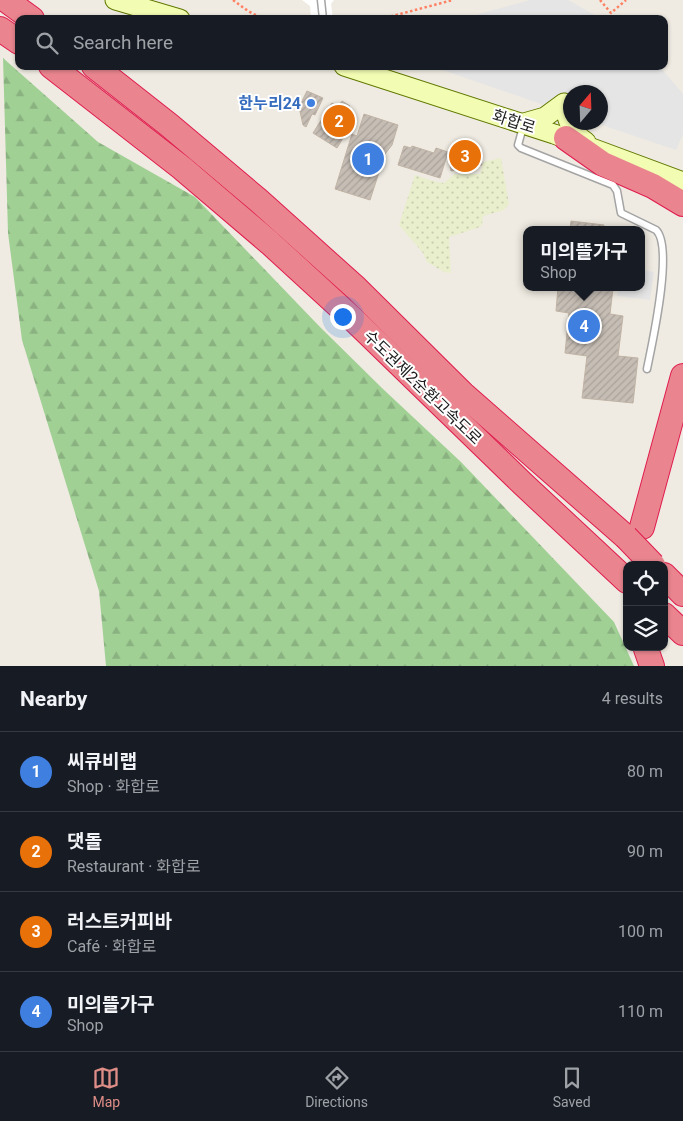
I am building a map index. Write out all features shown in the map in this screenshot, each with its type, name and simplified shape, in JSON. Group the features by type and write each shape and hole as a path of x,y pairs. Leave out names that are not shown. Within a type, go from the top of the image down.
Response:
{"highway":[{"path":"6,0 27,15"},
{"path":"0,29 15,39"},
{"name":"수도권제2순환고속도로","path":"56,70 161,150 270,243 355,321 623,578"},
{"name":"수도권제2순환고속도로","path":"99,70 169,125 258,200 356,288 463,394 634,532 651,561"},
{"path":"566,138 603,164 653,186 683,204"},
{"path":"634,532 683,376"},
{"path":"668,580 683,594"},
{"path":"668,619 683,633"}],"main road":[{"path":"115,0 166,15"},
{"name":"화합로","path":"357,70 524,123 683,182"},
{"path":"524,123 545,117 564,104 568,124 571,129 578,137 595,149"}],"lane":[{"path":"321,1 323,15"},
{"path":"524,123 518,141 518,145 521,148 613,185 617,191 621,213 656,230 660,234 662,244 660,299 647,370"}],"path":[{"path":"233,0 256,15"},
{"path":"396,15 453,0"},
{"path":"600,0 611,13 626,0"}],"green space":[{"path":"3,58 98,142 195,197 320,327 461,462 614,622 623,642 623,651 627,651 634,666 106,666 99,591 22,340 8,233"},
{"path":"501,158 509,204 504,210 483,216 480,227 449,237 451,273 444,272 427,262 423,253 399,225 415,175 444,183 455,174 480,174 483,162"}],"shaded area":[{"path":"530,0 568,0 595,15 476,15"},
{"path":"443,70 662,70 683,94 683,134 676,150 608,127 608,85 563,85 563,112"},
{"path":"645,270 654,272 650,300 617,296 618,291 645,291"}],"pier":[{"path":"302,0 334,0 331,4 332,15 311,15 310,6"}],"building":[{"path":"307,91 323,98 315,115 312,114 306,127 303,125 299,107"},
{"path":"342,101 350,106 346,111 356,117 337,148 313,133 332,103 338,107"},
{"path":"364,114 398,125 392,145 385,154 370,200 335,189 352,134 357,136"},
{"path":"404,146 411,148 412,146 434,153 436,148 448,152 440,178 398,165"},
{"path":"467,147 468,150 479,148 482,165 451,171 449,160 456,159 454,149"},
{"path":"571,221 604,225 604,226 570,226"},
{"path":"558,291 613,291 610,314 623,316 618,356 638,358 633,403 582,398 587,356 565,353 569,313 556,311"}],"place":[{"name":"한누리24","path":"311,103"},
{"name":"댓돌","path":"339,121"},
{"name":"러스트커피바","path":"465,156"},
{"name":"씨큐비랩","path":"368,159"},
{"name":"미의뜰가구","path":"584,326"}]}
